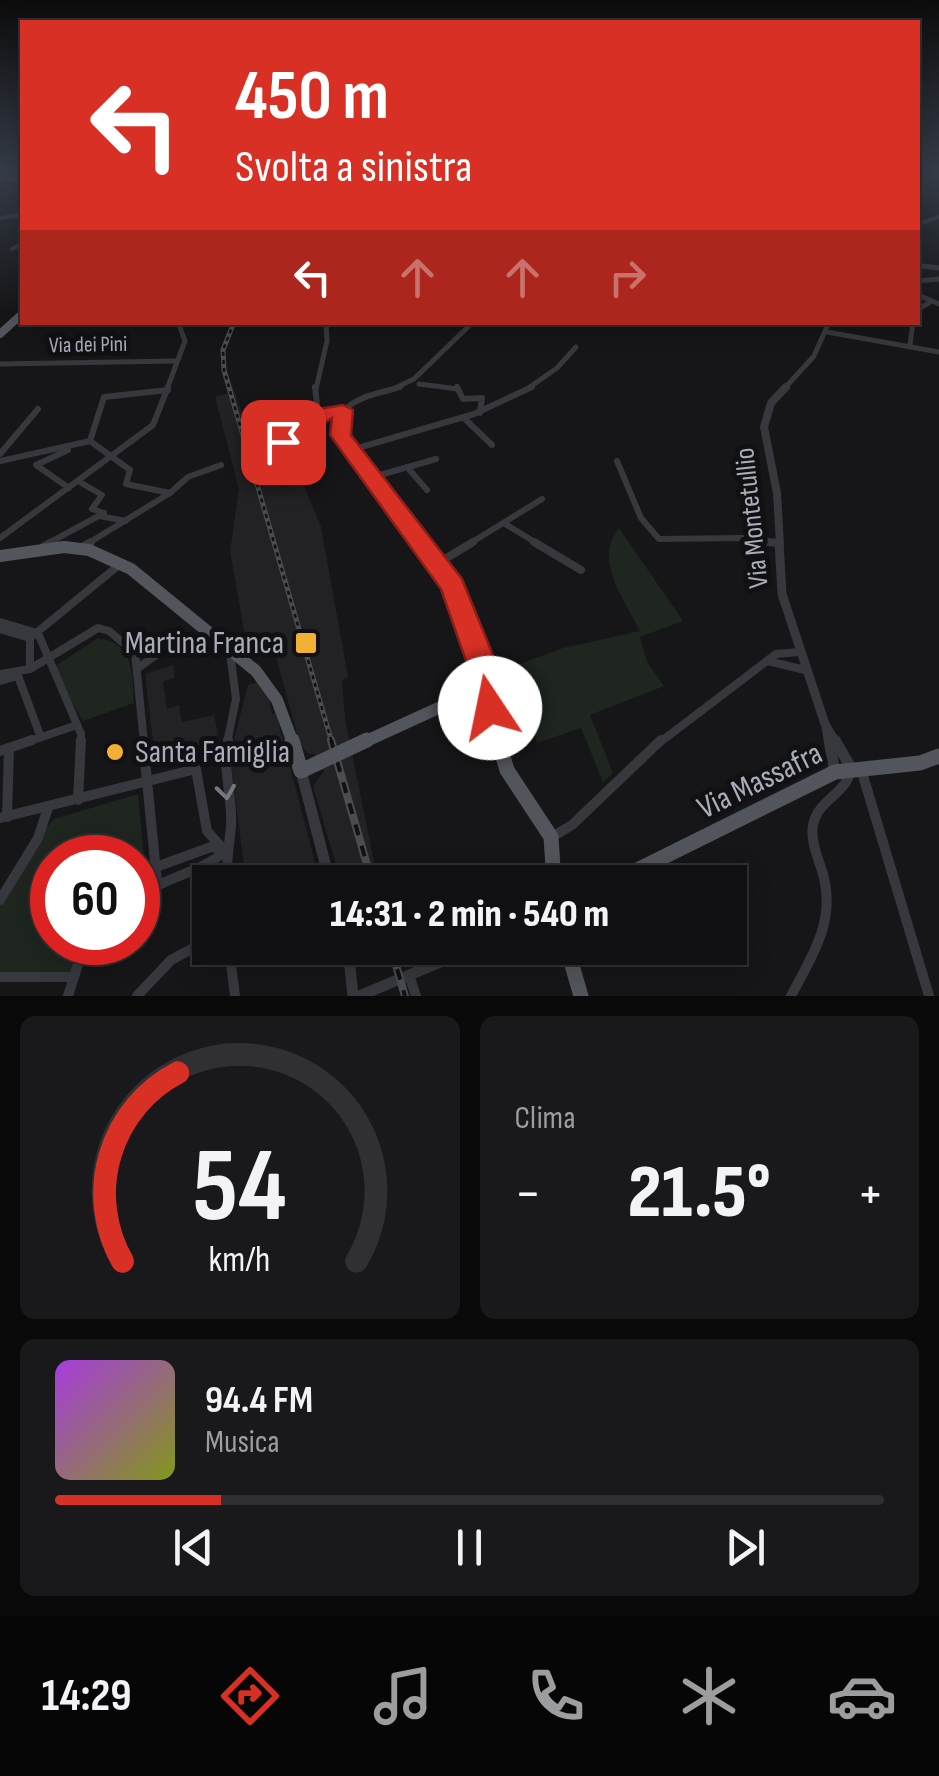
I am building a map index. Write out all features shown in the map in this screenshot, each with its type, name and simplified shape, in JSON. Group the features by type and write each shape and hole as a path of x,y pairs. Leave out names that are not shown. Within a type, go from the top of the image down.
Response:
{"main road":[{"path":"0,334 20,316"},
{"path":"0,556 42,547 80,548 124,561 272,689 301,770 456,700 486,694 507,770 551,837 553,865"},
{"name":"Via Massafra","path":"649,865 849,769 920,763 939,756"},
{"path":"573,965 581,996"}],"street":[{"path":"12,249 20,245"},
{"path":"920,281 939,282"},
{"path":"0,538 4,530 78,482 153,425 185,341 179,325"},
{"path":"320,414 315,383 327,341 326,325"},
{"path":"268,451 320,414 343,410 419,376 451,336 468,325"},
{"path":"910,345 913,325"},
{"path":"828,327 939,352"},
{"name":"Via Montetullio","path":"828,327 814,356 765,416 776,494 782,594 825,724 849,769"},
{"path":"351,450 480,413 559,371 576,347"},
{"name":"Via dei Pini","path":"0,364 176,361"},
{"path":"418,384 456,386 464,400 482,398 480,413"},
{"path":"90,441 104,397 168,390"},
{"path":"0,458 38,409"},
{"path":"343,410 340,435 440,562 453,586 486,694"},
{"path":"464,418 492,445"},
{"path":"0,458 90,441 130,470 126,484 170,493"},
{"path":"68,488 36,465 72,445"},
{"path":"372,477 436,459"},
{"path":"616,461 626,474 636,519 658,540 742,538 776,543"},
{"path":"80,548 170,493 188,476 221,465"},
{"path":"407,467 427,490"},
{"path":"78,482 102,495 92,509 127,521"},
{"path":"440,562 542,498"},
{"path":"42,547 101,514"},
{"path":"505,524 582,570"},
{"path":"40,734 23,672 34,635 81,592 124,561"},
{"path":"0,626 34,635 49,659 81,734 78,800"},
{"path":"0,678 49,659 98,628 122,640 135,653 152,835"},
{"path":"138,668 178,639"},
{"path":"225,865 224,851 231,826 223,766 236,699 229,648"},
{"path":"551,837 572,826 666,736 766,661 776,654 799,652"},
{"path":"766,661 805,670"},
{"path":"77,726 40,734 4,749 4,817 196,769 207,831 224,851"},
{"path":"792,996 826,919 828,898 811,828 814,814 850,783 849,769"},
{"path":"849,769 929,996"},
{"path":"301,770 326,865"},
{"path":"0,900 38,838 48,807"},
{"path":"160,866 212,847 224,851"},
{"path":"160,881 214,860 224,851"},
{"path":"136,996 171,960 192,949"},
{"path":"68,996 76,965"},
{"path":"230,965 235,996"},
{"path":"351,965 356,996 438,965"},
{"path":"0,977 72,977"},
{"path":"410,978 416,996"}],"shaded area":[{"path":"229,376 247,427 281,486 302,481 321,527 348,677 342,680 345,718 375,865 336,865 313,786 324,771 320,756 307,753 300,744 270,636 246,642 230,551 239,489 215,397 228,393 224,377"},
{"path":"619,528 683,621 640,637 647,662 664,686 590,715 613,773 603,782 581,728 537,743 526,706 533,704 520,664 563,648 640,631 610,567 612,540"},
{"path":"98,638 119,646 125,653 134,703 83,721 55,673 57,665"},
{"path":"173,665 175,677 163,682 167,709 179,705 182,722 214,715 218,735 211,738 211,746 199,750 197,742 178,748 172,762 156,767 145,674"},
{"path":"258,682 268,694 272,714 276,713 316,865 244,865 230,755 248,685"},
{"path":"138,794 142,835 41,835 54,819"},
{"path":"30,851 30,965 73,965 72,977 0,977 0,900"}],"railway":[{"path":"233,325 223,350 224,370 332,743"},
{"path":"331,740 367,865"},
{"path":"396,965 405,996"}],"place":[{"name":"Martina Franca","path":"306,643"},
{"name":"Santa Famiglia","path":"115,752"}],"route":[{"path":"283,442 287,435 320,414 343,410 340,435 440,562 453,586 487,684 494,692 490,708"}]}
